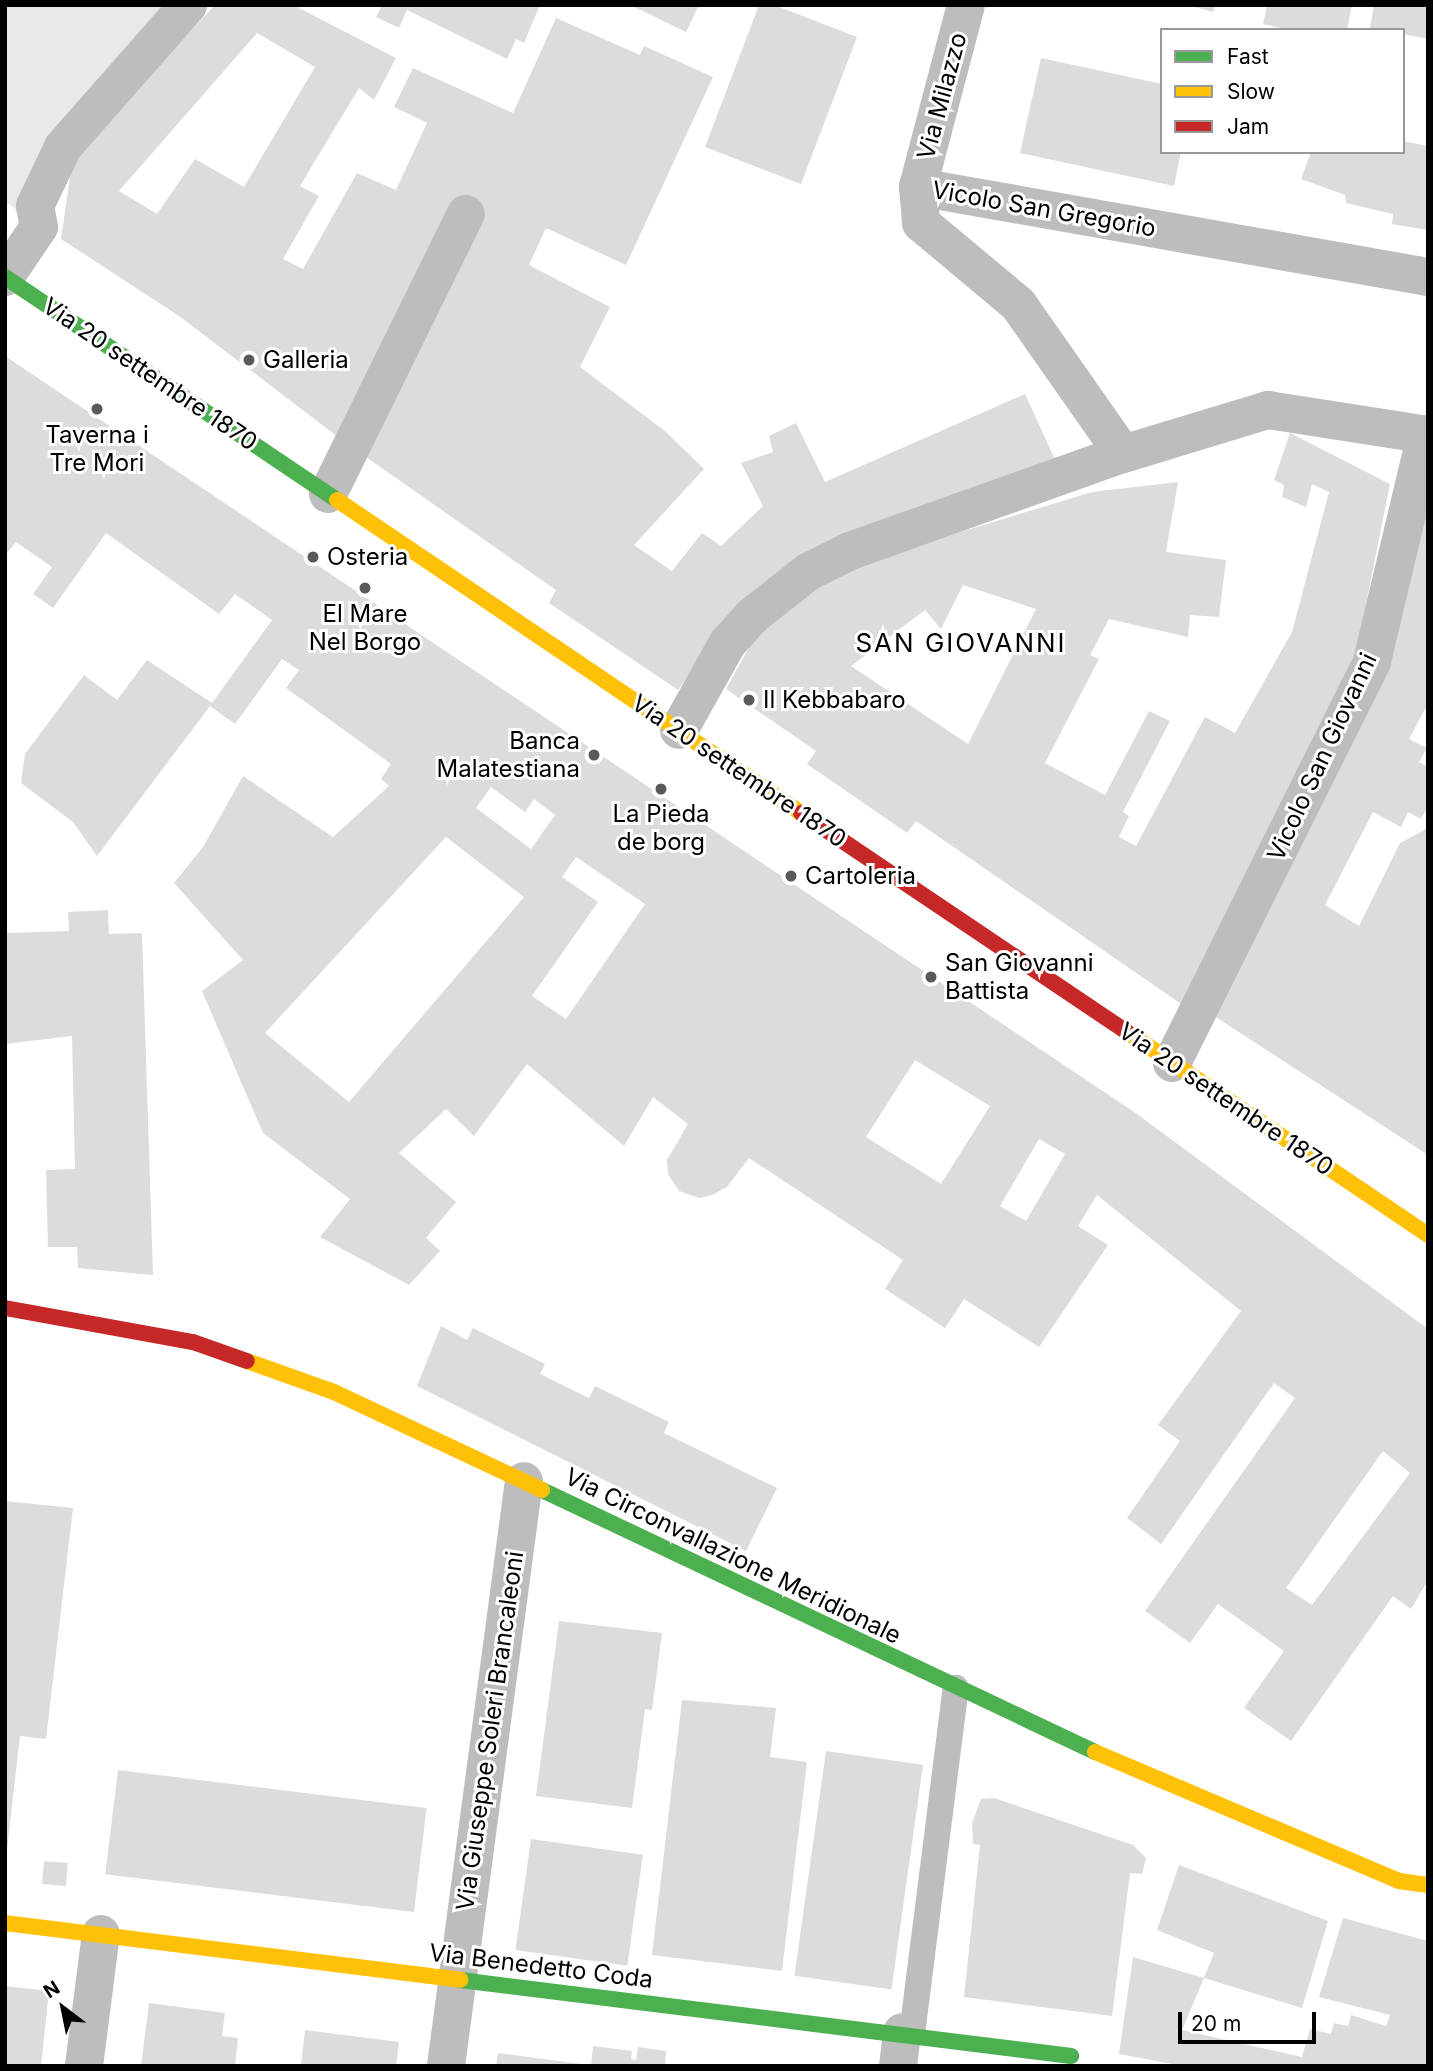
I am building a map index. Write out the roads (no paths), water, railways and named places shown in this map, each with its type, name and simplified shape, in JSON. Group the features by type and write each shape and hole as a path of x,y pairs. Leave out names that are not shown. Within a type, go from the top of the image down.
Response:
{"street":[{"name":"Via 20 settembre 1870","path":"188,5 62,147 35,206 39,227 5,277 1428,1235"},
{"name":"Via Milazzo","path":"918,187 966,5"},
{"name":"Vicolo San Gregorio","path":"1123,454 1018,304 921,223 918,187 1428,277"},
{"path":"328,494 466,214"},
{"path":"679,730 727,644 752,616 808,572 850,551 1123,454 1268,410 1427,435"},
{"name":"Vicolo San Giovanni","path":"1172,1063 1372,661 1427,435"},
{"name":"Via Circonvallazione Meridionale","path":"5,1308 193,1342 334,1392 524,1480 956,1688 1399,1881 1428,1885"},
{"name":"Via Giuseppe Soleri Brancaleoni","path":"446,2066 524,1480"},
{"name":"Via Benedetto Coda","path":"5,1923 457,1980 904,2044 1071,2056"},
{"path":"84,2066 101,1934"}],"lane":[{"path":"904,2044 956,1688"}],"place":[{"name":"Galleria","path":"249,360"},
{"name":"Taverna i Tre Mori","path":"97,409"},
{"name":"Osteria","path":"313,557"},
{"name":"El Mare Nel Borgo","path":"365,588"},
{"name":"Il Kebbabaro","path":"749,700"},
{"name":"Banca Malatestiana","path":"594,755"},
{"name":"La Pieda de borg","path":"661,789"},
{"name":"Cartoleria","path":"791,876"},
{"name":"San Giovanni Battista","path":"931,977"}],"district":[{"name":"SAN GIOVANNI","path":"961,643"}]}
